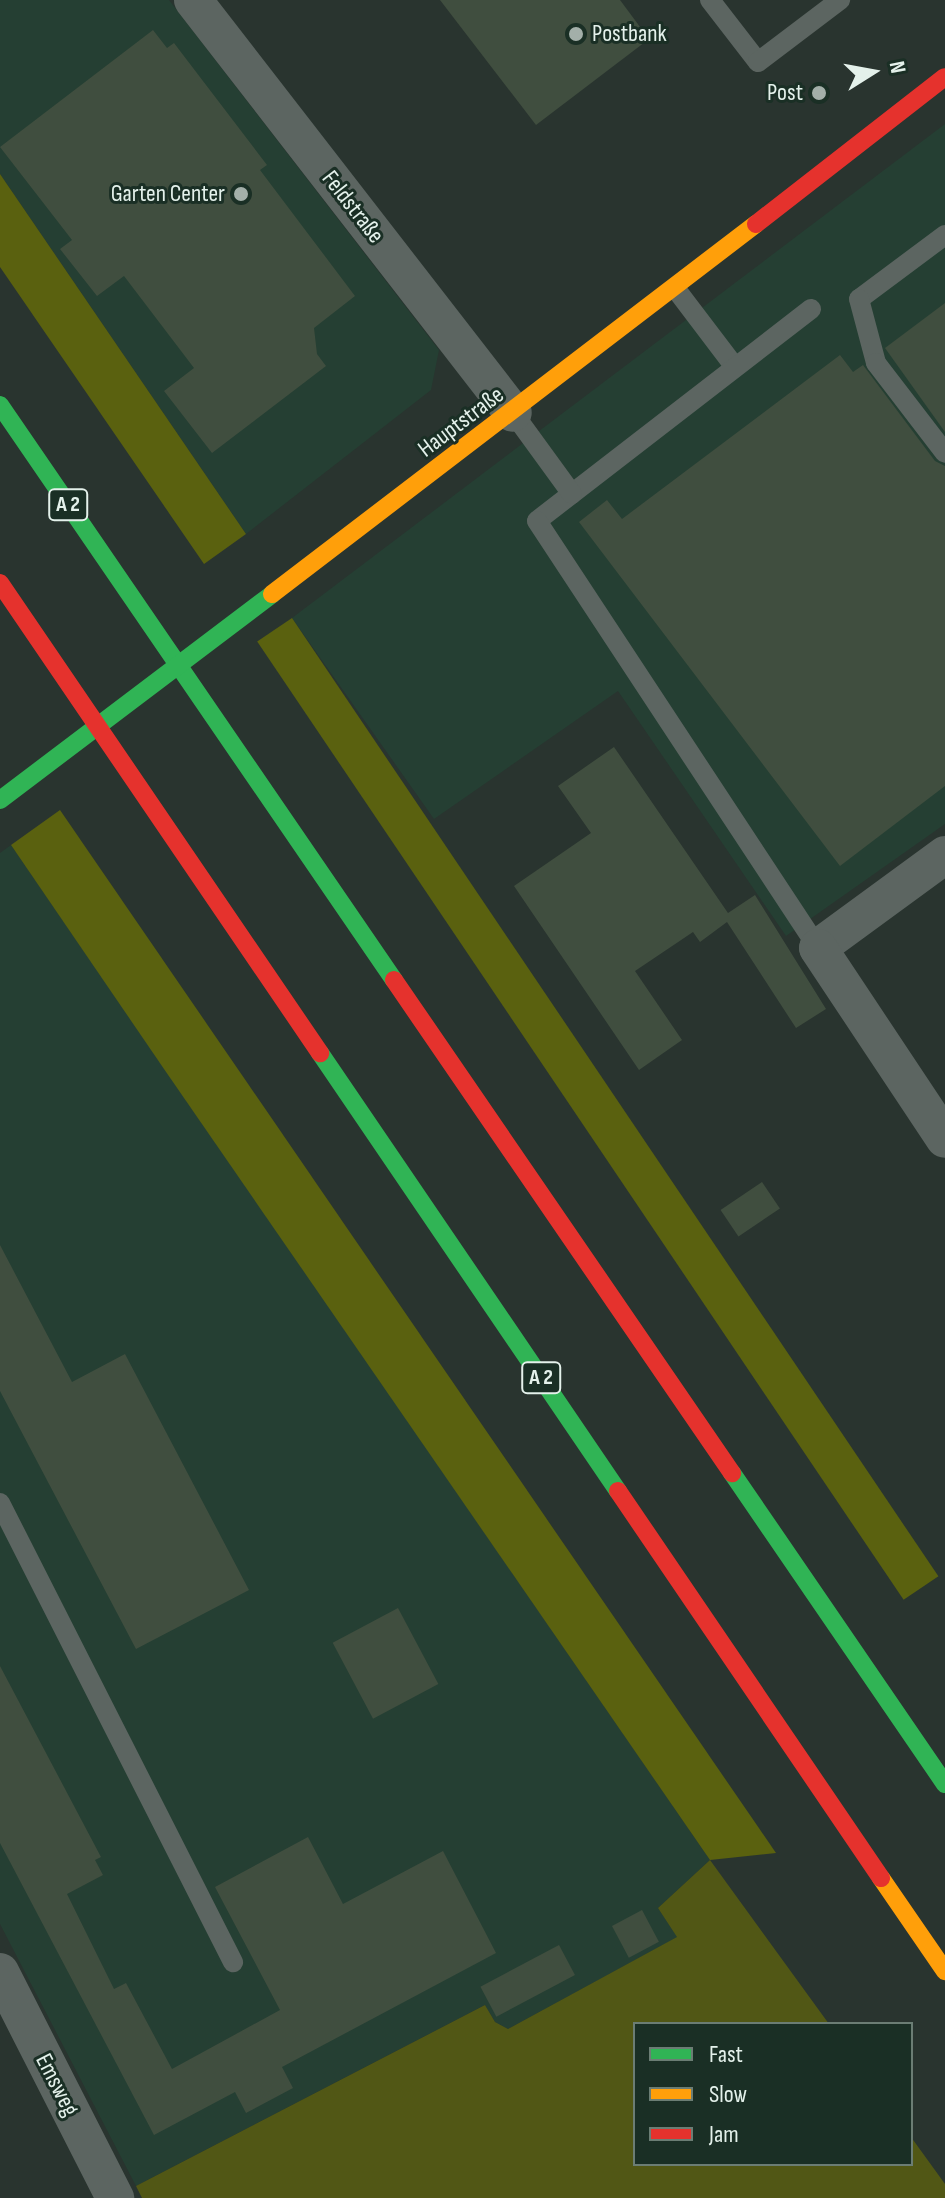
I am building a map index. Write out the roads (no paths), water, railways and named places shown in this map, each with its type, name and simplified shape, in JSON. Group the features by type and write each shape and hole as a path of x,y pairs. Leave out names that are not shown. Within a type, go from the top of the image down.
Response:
{"main road":[{"name":"Hauptstraße","path":"0,800 513,413 945,77"},
{"name":"A 2","path":"0,405 945,1784"},
{"name":"A 2","path":"0,583 945,1971"}],"street":[{"name":"Feldstraße","path":"193,0 513,413"},
{"path":"945,855 818,948 945,1139"},
{"name":"Emsweg","path":"0,1972 115,2198"}],"lane":[{"path":"710,0 758,62 840,0"},
{"path":"945,235 859,299 876,363 945,453"},
{"path":"675,288 735,367"},
{"path":"811,309 537,521 818,948"},
{"path":"513,413 572,494"},
{"path":"0,1503 233,1962"}],"place":[{"name":"Postbank","path":"576,34"},
{"name":"Post","path":"819,93"},
{"name":"Garten Center","path":"241,194"}]}
